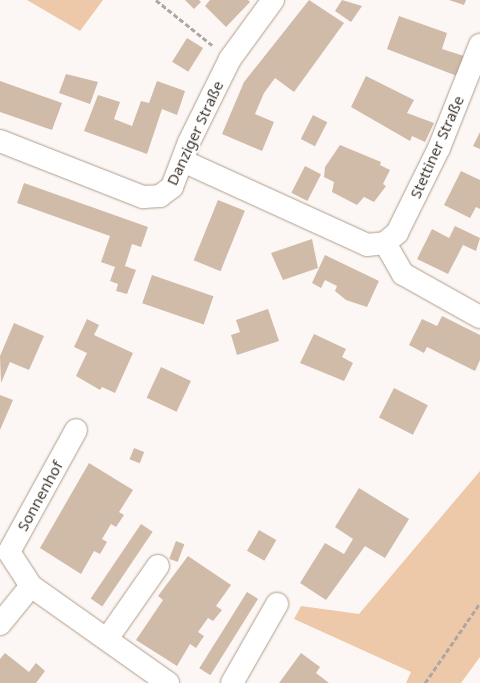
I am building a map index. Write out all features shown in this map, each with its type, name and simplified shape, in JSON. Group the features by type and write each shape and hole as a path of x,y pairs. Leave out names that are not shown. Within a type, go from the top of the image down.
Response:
{"street":[{"name":"Danziger Straße","path":"0,141 143,197 160,196 172,187 230,59 273,0"},
{"name":"Stettiner Straße","path":"385,243 397,233 434,156 480,45"},
{"path":"183,161 367,245 385,243 403,274 480,317"},
{"name":"Sonnenhof","path":"76,430 9,552 31,586 168,683"},
{"path":"107,639 158,566"},
{"path":"0,624 31,586"},
{"path":"232,683 277,604"}],"path":[{"path":"156,0 230,59"},
{"path":"425,683 480,602"}],"shaded area":[{"path":"27,0 103,0 80,31"},
{"path":"480,471 480,657 461,683 406,683 411,672 294,619 301,606 359,614"}],"building":[{"path":"185,0 199,0 201,2 194,9"},
{"path":"210,0 248,0 250,2 226,27 205,6"},
{"path":"309,0 344,23 294,92 275,78 264,93 255,114 274,122 262,151 222,134 244,82"},
{"path":"342,0 362,6 351,22 335,11"},
{"path":"449,0 466,0 464,5"},
{"path":"399,16 447,33 442,49 464,56 457,76 387,49"},
{"path":"187,38 203,48 188,72 172,62"},
{"path":"66,74 98,82 90,104 59,93"},
{"path":"366,76 414,100 407,113 434,123 425,142 412,136 410,141 351,107"},
{"path":"0,81 62,103 52,130 0,112"},
{"path":"157,81 185,91 177,115 162,109 147,154 84,131 98,95 120,102 114,119 132,126 141,101 149,103"},
{"path":"313,115 327,122 315,146 301,139"},
{"path":"480,132 480,149 473,146"},
{"path":"340,145 381,162 380,165 390,170 383,184 386,186 374,202 364,197 357,205 332,192 334,182 324,177 325,167"},
{"path":"305,166 321,174 307,201 291,193"},
{"path":"461,171 480,180 480,209 476,207 470,218 444,205"},
{"path":"24,183 148,227 141,247 132,244 125,266 136,270 127,294 116,291 118,284 110,281 115,267 101,262 110,236 17,203"},
{"path":"218,200 245,211 221,271 194,260"},
{"path":"455,226 480,238 476,251 463,245 448,274 417,259 432,229 449,238"},
{"path":"312,239 318,268 283,280 271,253"},
{"path":"325,255 379,281 367,307 346,300 335,291 337,286 325,280 321,288 312,283"},
{"path":"152,275 213,296 204,325 142,303"},
{"path":"268,309 279,341 237,355 231,335 240,332 236,320"},
{"path":"442,316 480,335 480,360 475,371 427,347 424,353 409,345 422,319 437,326"},
{"path":"87,319 99,325 94,335 133,353 115,393 102,387 100,390 76,376 87,353 74,347"},
{"path":"14,323 44,336 29,370 10,362 1,383 0,356"},
{"path":"314,334 346,349 342,357 353,363 344,381 300,363"},
{"path":"161,367 191,381 177,412 147,398"},
{"path":"394,388 428,405 413,435 379,417"},
{"path":"0,395 13,400 0,430"},
{"path":"134,448 144,452 140,463 130,459"},
{"path":"89,463 133,490 119,512 124,515 116,527 111,524 102,539 107,542 100,554 94,551 81,574 40,548"},
{"path":"359,488 409,519 385,558 365,546 326,600 300,583 325,543 344,554 353,539 335,527"},
{"path":"141,524 153,532 102,606 91,599"},
{"path":"259,530 276,540 264,561 247,551"},
{"path":"176,541 184,544 178,562 169,559"},
{"path":"188,556 231,585 216,606 222,610 213,621 208,618 198,632 204,636 196,648 190,644 177,666 136,640 163,600 158,596"},
{"path":"247,592 258,599 210,675 199,668"},
{"path":"5,653 29,672 36,663 45,671 36,683 0,683 0,659"},
{"path":"301,653 320,667 316,673 329,683 279,683"}]}
